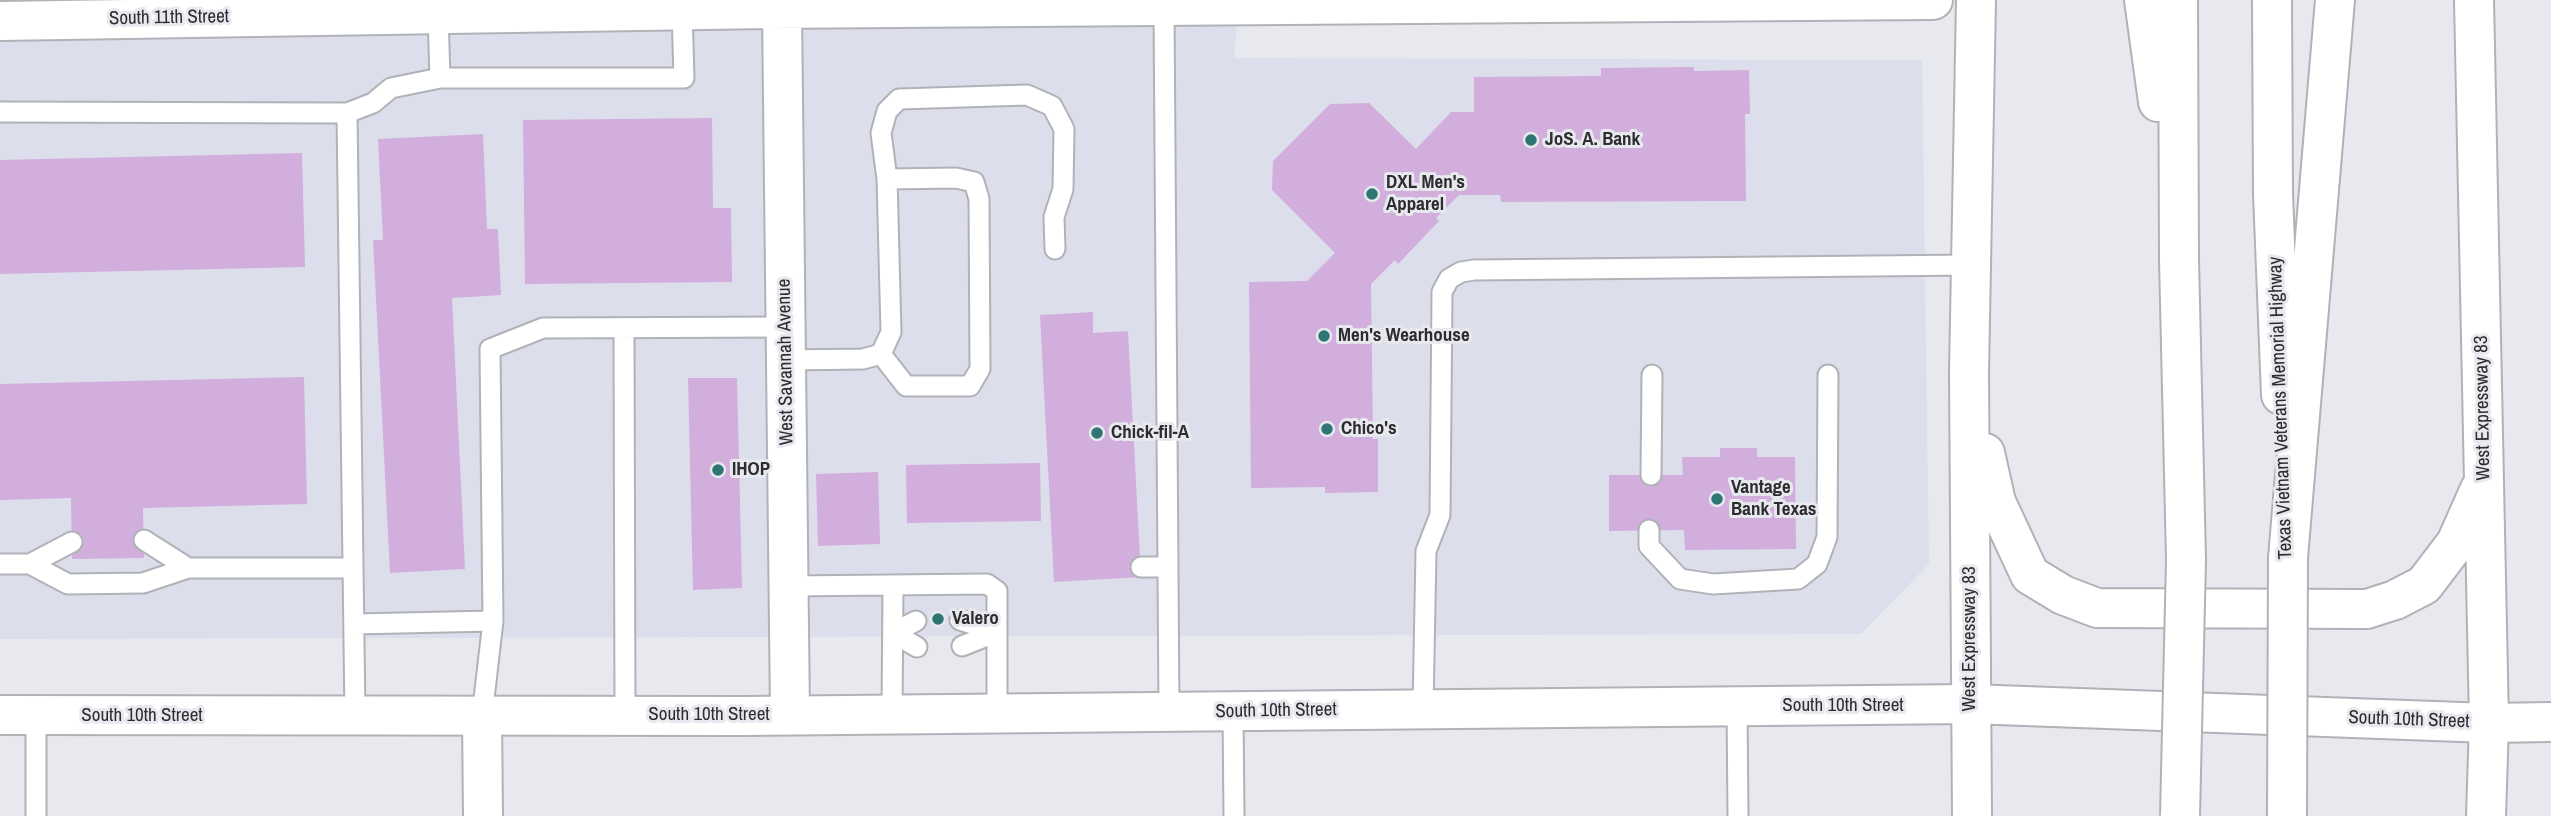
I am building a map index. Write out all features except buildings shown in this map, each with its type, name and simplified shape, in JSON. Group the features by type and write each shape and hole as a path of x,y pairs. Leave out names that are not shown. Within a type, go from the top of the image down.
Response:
{"main road":[{"name":"South 11th Street","path":"0,21 682,11 773,6 1164,8 1432,3 1933,0"},
{"name":"West Expressway 83","path":"1972,816 1969,372 1976,0"},
{"path":"2144,0 2179,259"},
{"path":"2178,0 2179,259 2186,560 2180,816"},
{"name":"Texas Vietnam Veterans Memorial Highway","path":"2273,0 2273,194 2288,558 2287,816"},
{"path":"2288,558 2335,0"},
{"name":"West Expressway 83","path":"2474,0 2488,723 2486,816"},
{"name":"West Savannah Avenue","path":"773,6 786,344 790,715"},
{"path":"1969,372 1996,502 2030,575 2063,595 2096,608 2367,609 2395,600 2424,584 2456,543 2484,480"},
{"name":"South 10th Street","path":"18,715 790,715 1970,704 2488,723 2551,722"},
{"path":"482,716 483,816"}],"lane":[{"path":"1164,8 1168,712"},
{"path":"0,112 347,113 373,103 391,88 440,78 684,78 682,11"},
{"path":"438,14 440,78"},
{"path":"881,354 891,332 887,179 881,133 887,111 899,99 1027,95 1052,106 1064,128 1063,188 1054,217 1055,249"},
{"path":"347,113 355,716"},
{"path":"881,354 906,386 970,386 980,369 979,200 974,182 956,178 887,179"},
{"path":"1423,709 1426,551 1440,515 1441,292 1449,279 1461,272 1474,270 1971,265"},
{"path":"482,716 493,621 490,349 543,328 624,328 786,344 863,359 881,354"},
{"path":"624,328 625,715"},
{"path":"1651,475 1652,375"},
{"path":"1649,530 1649,546 1679,579 1713,584 1798,579 1817,564 1827,537 1828,375"},
{"path":"144,540 188,568"},
{"path":"0,564 30,564 72,542"},
{"path":"30,564 68,584 143,583 188,568 353,568"},
{"path":"1141,567 1167,567"},
{"path":"789,586 987,584 997,591 997,713"},
{"path":"892,714 893,586"},
{"path":"960,620 997,632"},
{"path":"354,624 493,621"},
{"path":"893,633 916,621"},
{"path":"962,646 997,632"},
{"path":"893,633 916,647"},
{"path":"1737,706 1738,816"},
{"path":"1233,711 1234,816"},
{"path":"18,715 36,816"}],"shaded area":[{"path":"0,0 1239,0 1234,58 1922,60 1929,564 1861,634 0,639"}],"place":[{"name":"JoS. A. Bank","path":"1531,140"},
{"name":"DXL Men's Apparel","path":"1372,194"},
{"name":"Men's Wearhouse","path":"1324,336"},
{"name":"Chico's","path":"1327,429"},
{"name":"Chick-fil-A","path":"1097,433"},
{"name":"IHOP","path":"718,470"},
{"name":"Vantage Bank Texas","path":"1717,499"},
{"name":"Valero","path":"938,619"}]}
